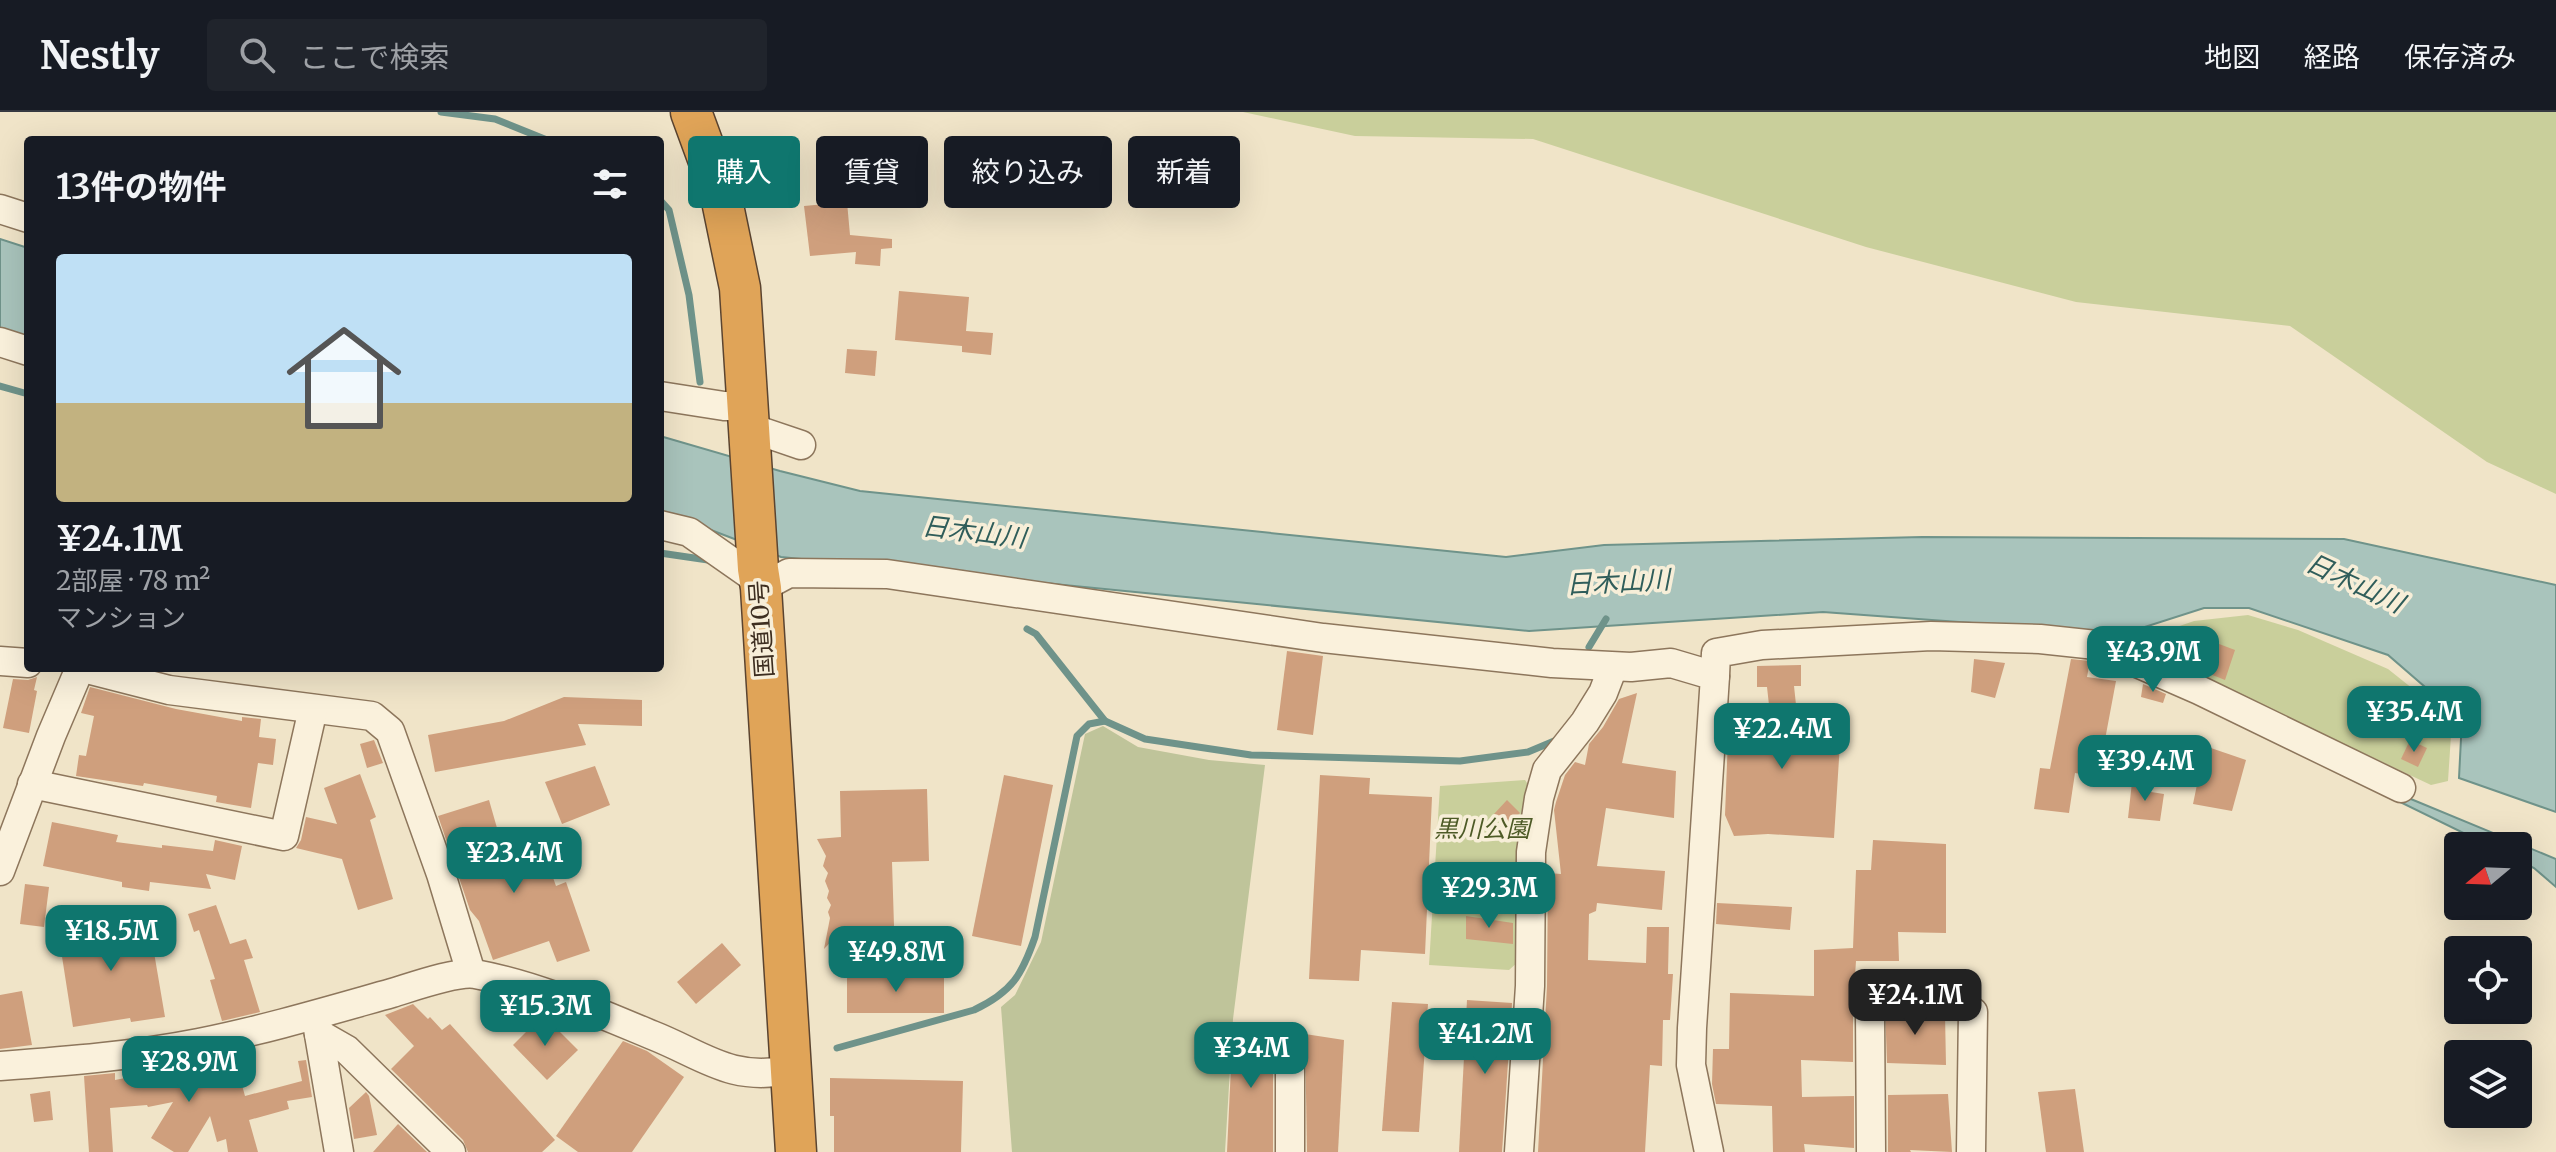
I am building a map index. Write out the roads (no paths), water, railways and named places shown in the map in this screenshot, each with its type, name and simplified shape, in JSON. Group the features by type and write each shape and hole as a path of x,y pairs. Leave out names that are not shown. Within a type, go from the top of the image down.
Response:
{"highway":[{"name":"国道10号","path":"691,112 720,191 740,288 796,1152"}],"street":[{"path":"0,209 24,217"},
{"path":"0,342 24,350"},
{"path":"664,397 724,406 748,429 801,445"},
{"path":"664,526 689,532 760,579 789,573 887,574 1323,638 1552,663 1613,667 1671,663 1715,676"},
{"path":"1709,1152 1691,1065 1716,653 1762,645 1931,636 2040,639 2096,645 2199,690 2401,788"},
{"path":"0,661 24,663"},
{"path":"1519,1152 1530,986 1531,852 1539,798 1547,770 1585,722 1603,693 1613,667"},
{"path":"0,871 32,784 80,672"},
{"path":"98,672 169,690 372,716 390,731 440,870 471,973"},
{"path":"32,784 284,836 313,709"},
{"path":"0,1066 89,1060 318,1024 471,973 540,990 674,1043 709,1063 743,1072 769,1074 789,1070"},
{"path":"1870,1012 1871,1152"},
{"path":"1971,1152 1973,1012"},
{"path":"318,1024 339,1152"},
{"path":"318,1024 451,1152"},
{"path":"1290,1040 1290,1152"}],"water":[{"path":"0,239 24,247 24,336 0,328"},
{"name":"日木山川","path":"664,437 860,491 1506,557 1604,545 1922,537 2344,539 2556,585 2556,812 2459,778 2462,719 2388,655 2249,608 2204,608 2123,634 1823,612 1529,631 781,557 698,525 664,516"},
{"path":"2406,797 2491,832 2461,832 2398,801"},
{"path":"2532,849 2556,859 2556,887 2534,868"}],"waterway":[{"path":"441,112 495,119 537,136"},
{"path":"664,204 669,210 689,295 700,382"},
{"path":"0,386 24,393"},
{"path":"664,554 708,560"},
{"path":"1589,647 1606,619"},
{"path":"1027,629 1036,634 1105,721 1145,739 1251,755 1460,761 1528,752 1559,739"},
{"path":"837,1048 974,1010 998,996 1014,981 1035,937 1077,736 1089,724 1105,721"}],"park label":[{"name":"黒川公園","path":"1482,829"}]}
